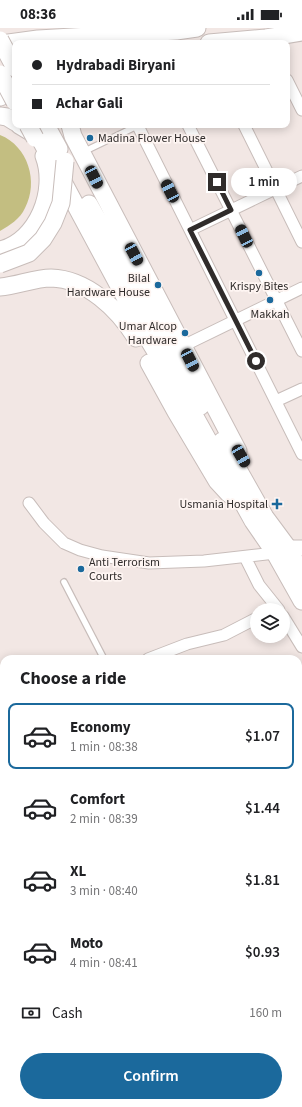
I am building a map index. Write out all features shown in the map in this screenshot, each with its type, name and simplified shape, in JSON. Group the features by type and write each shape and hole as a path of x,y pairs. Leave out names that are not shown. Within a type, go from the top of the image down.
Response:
{"main road":[{"path":"30,40 197,28"},
{"path":"267,40 302,32"},
{"path":"0,40 12,62"},
{"path":"0,44 12,42"},
{"path":"0,68 12,67"},
{"path":"0,74 12,96"},
{"path":"0,97 12,92"},
{"path":"0,116 7,117 12,120"},
{"path":"24,128 39,137 141,328 259,519"},
{"path":"48,128 147,309 179,353 234,444 268,505 259,519"},
{"path":"71,128 81,153 179,353"},
{"path":"0,250 22,238 34,226 46,200 48,167 31,131"},
{"path":"0,264 29,253 43,239 50,228 61,203 65,161"},
{"path":"0,287 51,278 70,281 88,290 110,305 126,322 134,335 176,412 217,481 259,519 291,557 302,601"}],"street":[{"path":"290,86 302,110"},
{"path":"140,128 302,454"},
{"path":"190,128 302,351"},
{"path":"246,128 302,242"},
{"path":"190,230 302,176"},
{"path":"179,353 236,320 302,288"},
{"path":"276,401 302,389"},
{"path":"29,503 44,523 64,543 80,550 102,556 149,563 204,562 245,557 291,557"},
{"path":"245,557 259,585 273,603"},
{"path":"159,655 187,644 224,635 250,622"},
{"path":"290,628 302,647"}],"lane":[{"path":"81,153 135,128"},
{"path":"64,582 102,655"}],"shaded area":[{"path":"0,135 10,140 18,147 24,156 31,176 31,187 29,198 23,212 14,221 0,231"}],"place":[{"name":"Madina Flower House","path":"90,138"},
{"name":"Krispy Bites","path":"259,273"},
{"name":"Bilal Hardware House","path":"158,285"},
{"name":"Makkah","path":"270,300"},
{"name":"Umar Alcop Hardware","path":"185,333"},
{"name":"Usmania Hospital","path":"277,504"},
{"name":"Anti Terrorism Courts","path":"81,569"}],"route":[{"path":"217,182 231,210 190,230 256,361"}]}
